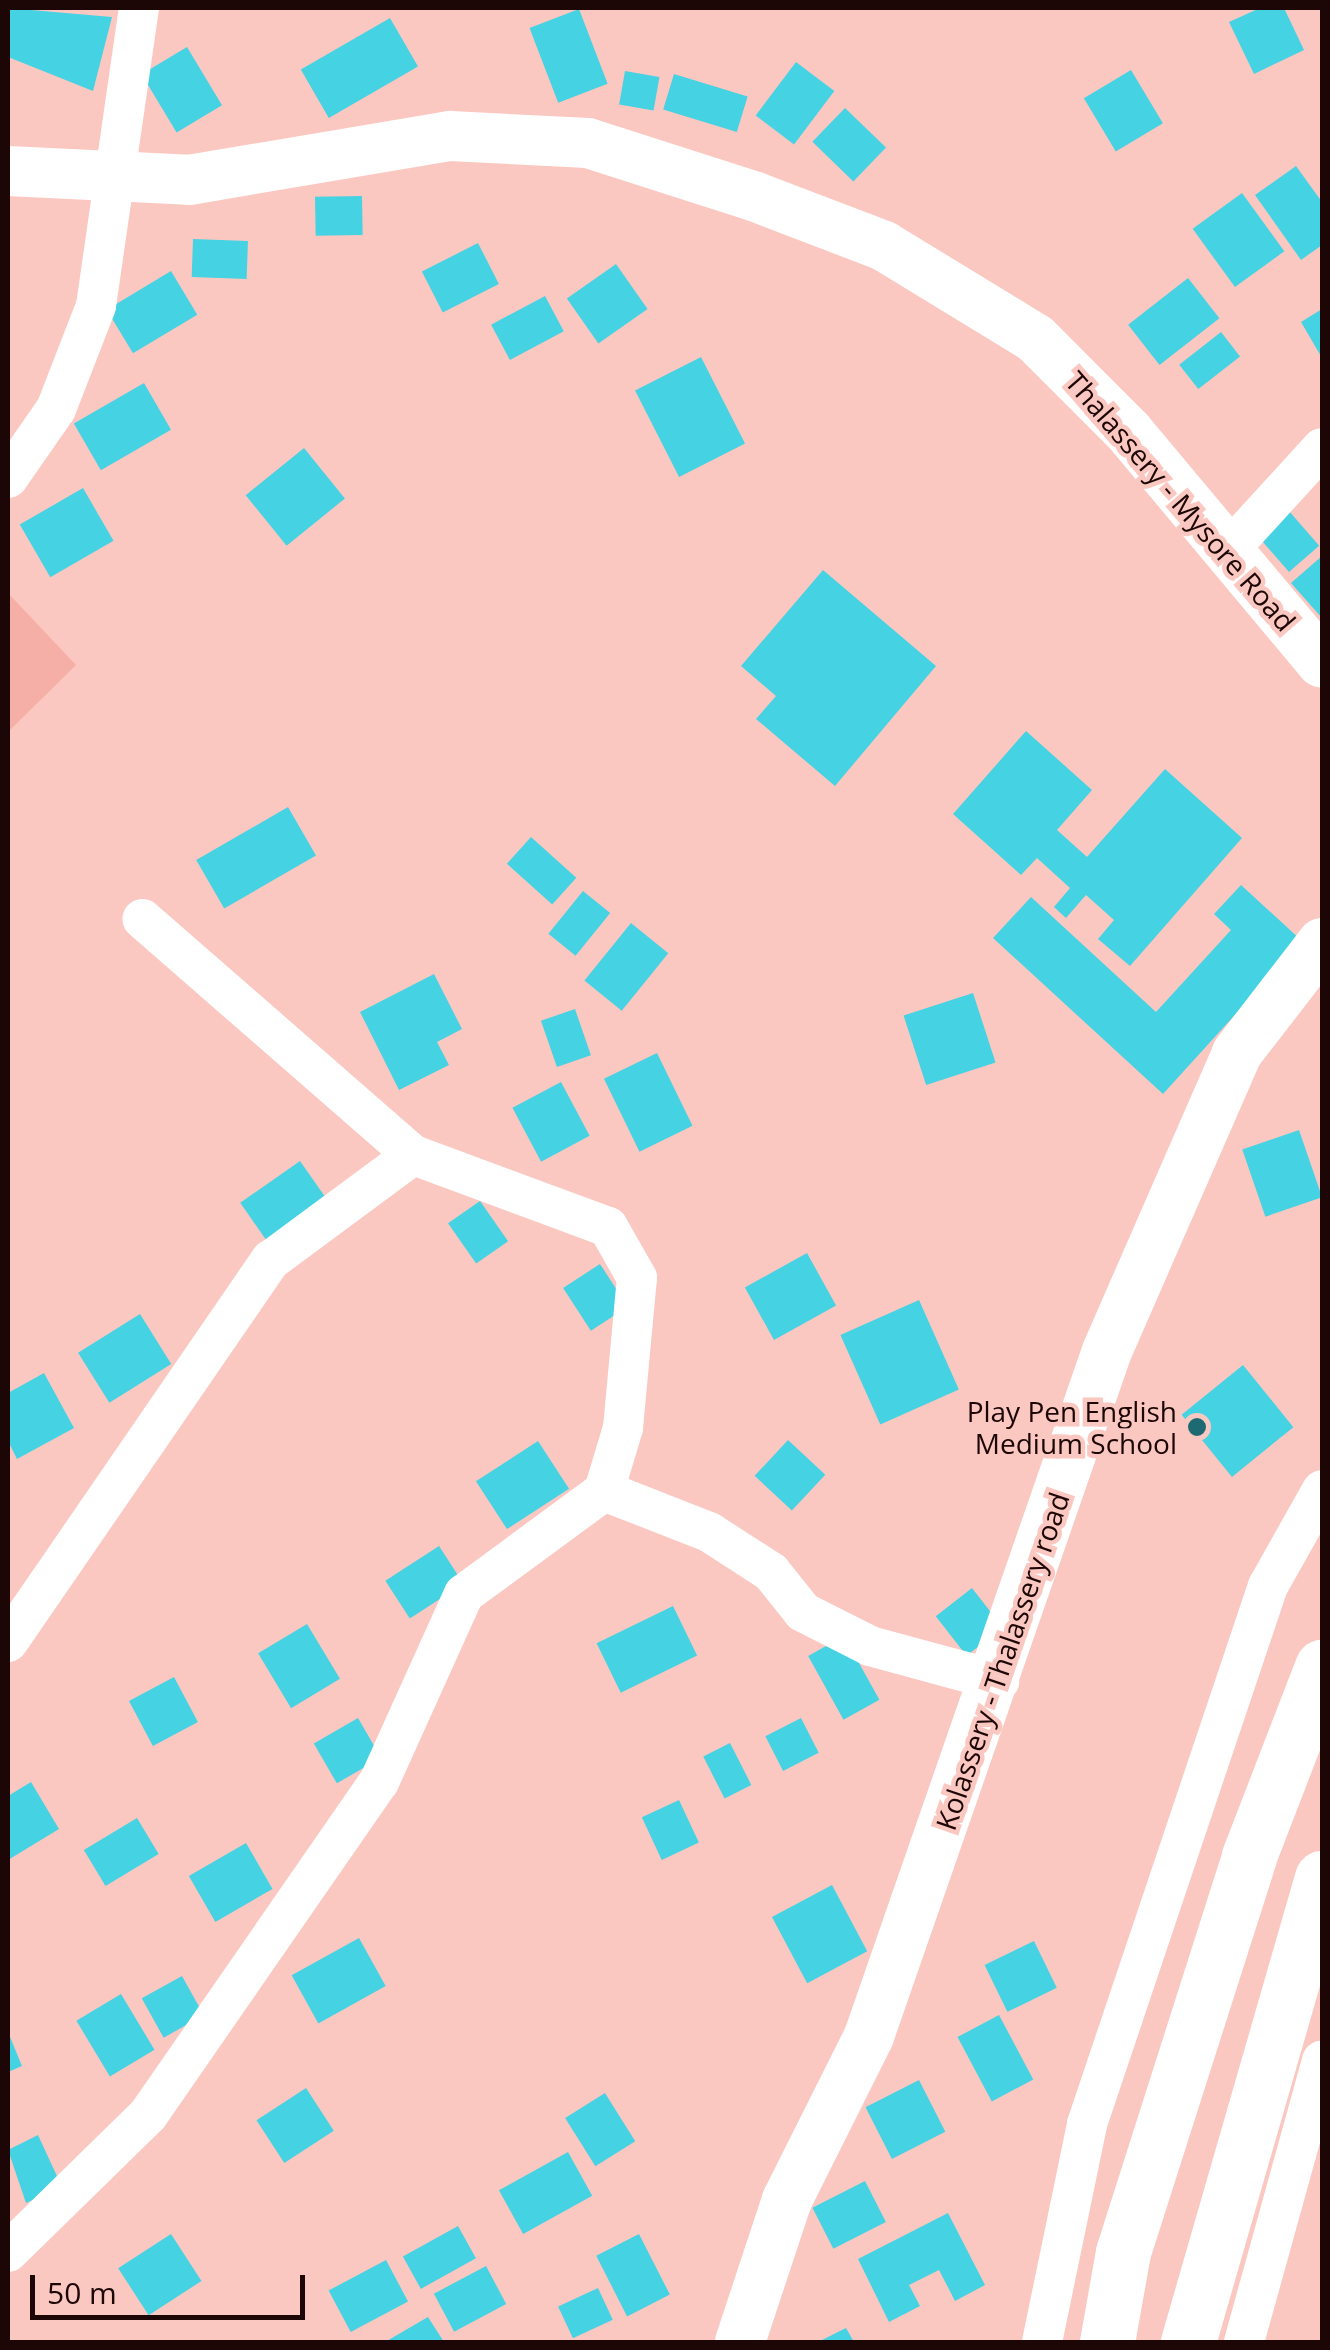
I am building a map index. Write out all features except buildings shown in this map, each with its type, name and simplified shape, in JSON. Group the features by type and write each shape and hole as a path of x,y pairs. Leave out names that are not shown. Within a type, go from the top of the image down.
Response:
{"highway":[{"path":"1107,2342 1123,2252 1219,1950 1322,1667"},
{"path":"1188,2342 1322,1878"}],"main road":[{"name":"Thalassery - Mysore Road","path":"8,172 116,180 189,180 450,136 588,142 737,191 884,246 1036,338 1128,432 1322,664"},
{"name":"Kolassery - Thalassery road","path":"740,2342 787,2200 869,2036 998,1681 1107,1351 1237,1054 1322,942"}],"street":[{"path":"8,478 56,409 96,306 139,8"},
{"path":"1226,553 1322,448"},
{"path":"8,2252 148,2114 379,1782 464,1594 604,1491 623,1428 637,1278 608,1227 412,1155 142,919"},
{"path":"8,1642 271,1260 412,1155"},
{"path":"1042,2342 1099,2086 1268,1586 1322,1490"},
{"path":"604,1491 708,1532 771,1572 803,1612 870,1646 998,1681"},
{"path":"1244,2342 1322,2060"}],"shaded area":[{"path":"8,593 76,665 8,732"}],"place":[{"name":"Play Pen English Medium School","path":"1197,1427"}]}
